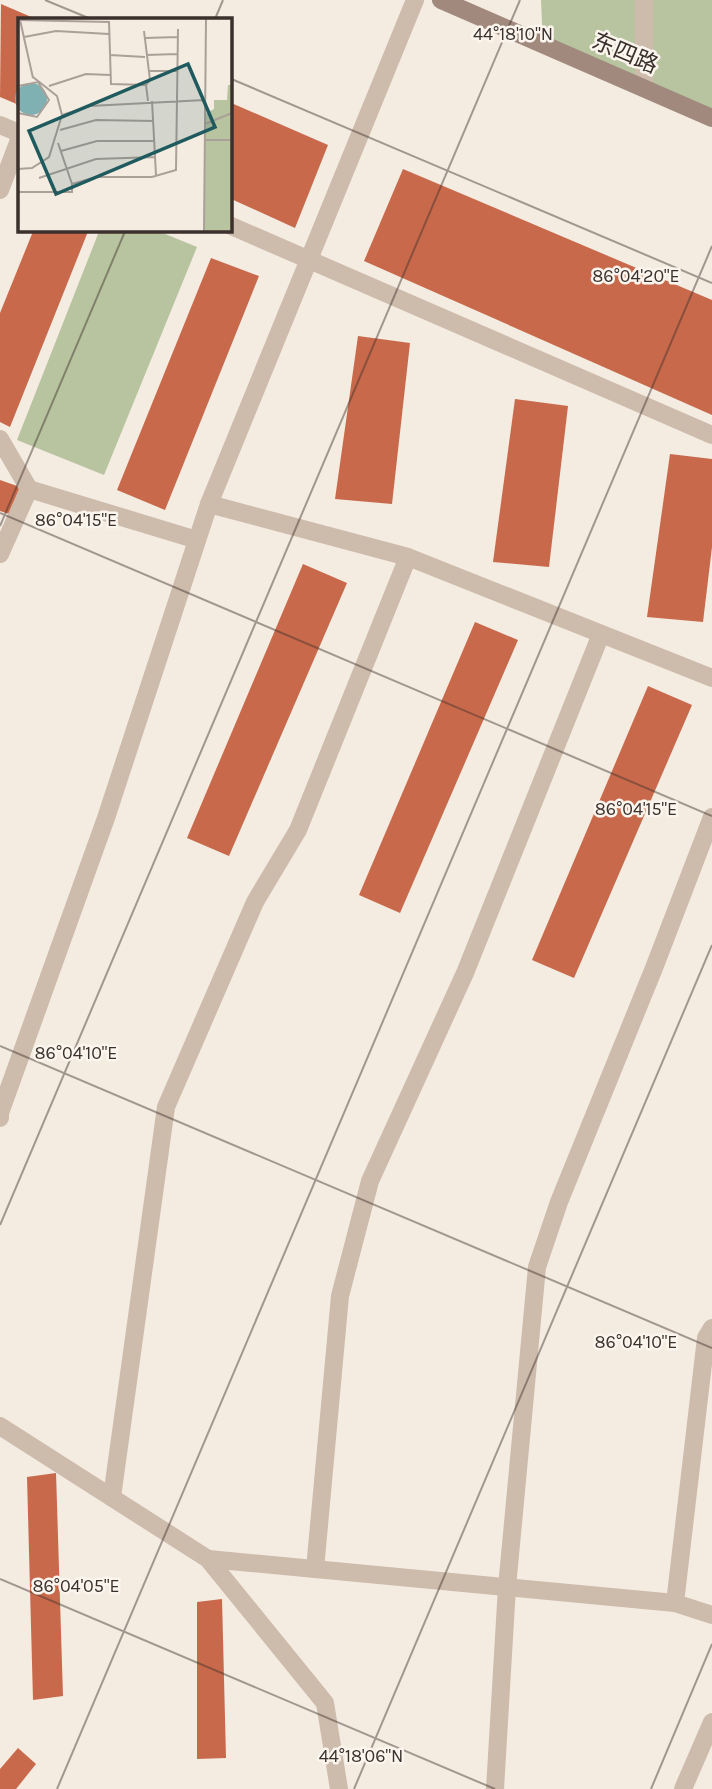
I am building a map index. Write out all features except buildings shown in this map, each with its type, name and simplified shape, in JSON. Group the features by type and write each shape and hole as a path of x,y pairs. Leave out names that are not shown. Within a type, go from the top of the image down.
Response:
{"main road":[{"name":"东四路","path":"441,0 712,118"}],"street":[{"path":"0,1118 106,818 209,504 415,0"},
{"path":"643,0 644,88"},
{"path":"0,125 18,133"},
{"path":"0,190 18,143"},
{"path":"231,226 712,435"},
{"path":"0,439 29,489 197,540"},
{"path":"0,554 29,489"},
{"path":"209,504 408,557 712,678"},
{"path":"112,1497 166,1107 255,902 298,830 408,557"},
{"path":"315,1569 340,1296 370,1181 465,973 601,634"},
{"path":"495,1789 507,1587 537,1266 559,1202 712,817"},
{"path":"675,1603 706,1338 712,1328"},
{"path":"0,1426 208,1559 325,1703 339,1789"},
{"path":"208,1559 675,1603 712,1615"},
{"path":"683,1789 712,1722"}],"green space":[{"path":"541,0 712,0 712,117 543,45"},
{"path":"99,231 158,231 197,247 104,475 17,440"}]}
